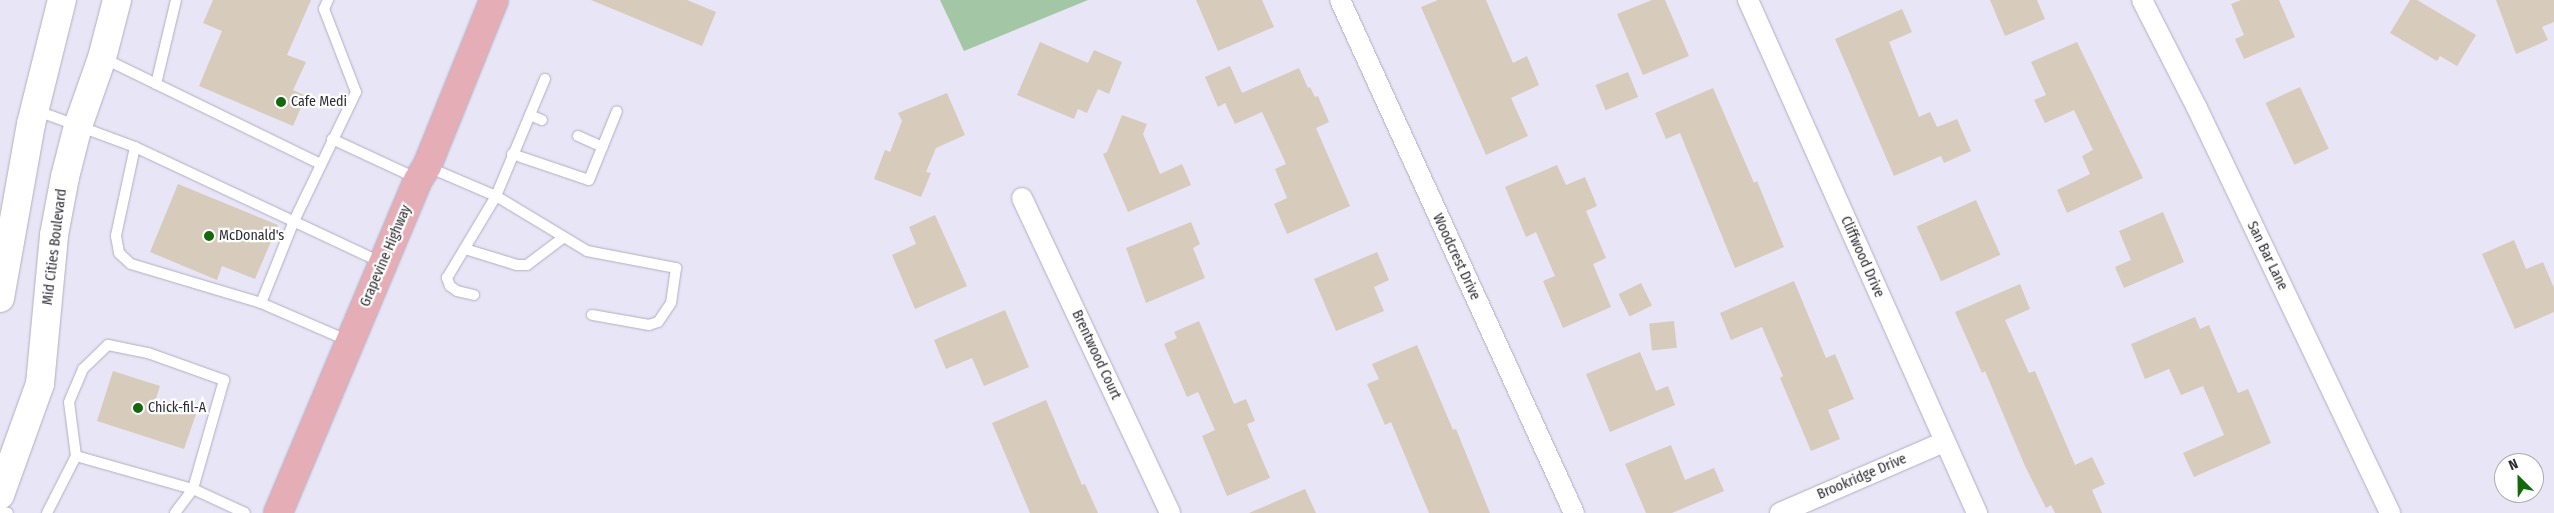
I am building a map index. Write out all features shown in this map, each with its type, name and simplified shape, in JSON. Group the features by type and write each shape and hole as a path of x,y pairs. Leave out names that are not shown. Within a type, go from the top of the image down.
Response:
{"main road":[{"path":"0,298 35,110 62,0"},
{"name":"Mid Cities Boulevard","path":"0,495 40,384 54,235 65,176 78,126 102,58 117,0"},
{"name":"Grapevine Highway","path":"278,513 423,173 494,0"}],"street":[{"name":"Woodcrest Drive","path":"1340,0 1574,513"},
{"name":"Cliffwood Drive","path":"1748,0 1976,513"},
{"name":"San Bar Lane","path":"2142,0 2196,108 2390,513"},
{"name":"Brentwood Court","path":"1022,198 1170,513"},
{"name":"Brookridge Drive","path":"1780,513 1944,442"}],"lane":[{"path":"156,84 176,0"},
{"path":"261,303 294,221 356,92 324,9 328,0"},
{"path":"102,58 320,164"},
{"path":"474,295 457,291 450,286 448,278 455,261 465,248 496,196 512,154 546,79"},
{"path":"35,110 135,147 384,263"},
{"path":"512,154 589,180 617,111"},
{"path":"530,115 542,120"},
{"path":"578,136 603,146"},
{"path":"332,139 423,173 496,196 587,251 676,268 671,303 658,322 649,325 592,315"},
{"path":"135,147 116,236 120,253 130,264 261,303 350,342"},
{"path":"465,248 516,265 527,265 564,237"},
{"path":"47,513 76,456 70,402 83,370 108,345 148,353 224,380 193,489 175,513"},
{"path":"76,456 193,489 244,513"},
{"path":"0,511 8,513"}],"green space":[{"path":"940,0 1088,0 964,51"}],"building":[{"path":"213,0 311,0 287,55 306,62 293,90 306,96 293,126 199,86 222,31 203,23"},
{"path":"591,0 687,0 716,12 702,46"},
{"path":"1196,0 1262,0 1274,27 1218,51"},
{"path":"1438,0 1486,0 1513,63 1527,56 1539,85 1511,98 1528,136 1486,155 1421,7"},
{"path":"1652,0 1665,0 1689,56 1643,75 1617,14"},
{"path":"1990,0 2037,0 2045,19 2005,36"},
{"path":"2241,0 2279,0 2295,37 2244,59 2235,39 2244,35 2231,4"},
{"path":"2410,0 2417,0 2476,35 2457,66 2440,56 2437,61 2390,33"},
{"path":"2496,0 2554,0 2554,22 2542,27 2548,40 2516,54"},
{"path":"1902,9 1912,32 1889,42 1919,117 1930,112 1937,127 1957,119 1971,151 1944,163 1941,156 1894,176 1835,39"},
{"path":"1040,42 1088,63 1094,50 1122,62 1109,94 1098,89 1087,113 1078,109 1074,119 1017,95"},
{"path":"2077,42 2143,178 2067,213 2057,190 2090,174 2082,156 2093,150 2074,110 2045,123 2034,100 2046,95 2031,62"},
{"path":"1230,66 1242,93 1299,68 1308,88 1310,87 1315,97 1318,96 1329,122 1316,128 1350,206 1287,234 1274,204 1287,198 1275,169 1286,164 1262,112 1235,124 1225,103 1218,107 1205,77"},
{"path":"1628,72 1638,97 1606,110 1596,85"},
{"path":"2300,87 2329,149 2294,165 2266,103"},
{"path":"1713,88 1754,183 1757,181 1784,247 1735,268 1680,133 1666,139 1655,113"},
{"path":"947,93 965,135 936,148 926,172 931,173 921,197 874,179 885,150 890,152 902,121 898,113"},
{"path":"1122,115 1147,124 1143,134 1160,174 1182,164 1191,185 1128,212 1103,154 1107,152"},
{"path":"1557,165 1566,185 1585,177 1597,206 1586,211 1606,258 1593,264 1611,307 1563,328 1543,281 1555,276 1536,232 1526,237 1505,187"},
{"path":"178,184 278,225 255,279 222,266 217,280 150,252"},
{"path":"1976,200 2000,255 1941,281 1917,226"},
{"path":"2163,212 2184,262 2124,288 2115,267 2131,260 2119,231"},
{"path":"935,215 967,286 915,309 892,255 916,244 909,227"},
{"path":"1191,222 1200,244 1193,248 1205,278 1146,303 1126,248"},
{"path":"2514,240 2526,269 2543,262 2554,288 2554,312 2515,329 2482,254"},
{"path":"1377,252 1389,280 1374,287 1384,311 1336,331 1314,279"},
{"path":"1794,281 1826,358 1835,354 1854,399 1828,410 1840,439 1811,451 1780,378 1783,376 1762,327 1731,340 1720,313"},
{"path":"1641,283 1652,305 1629,316 1619,294"},
{"path":"2020,284 2030,309 2005,320 2029,373 2035,371 2075,465 2092,457 2105,484 2092,490 2102,513 2055,513 2051,505 2046,508 2025,466 1985,371 1982,373 1955,312"},
{"path":"1005,310 1029,367 984,386 972,358 946,369 934,340"},
{"path":"2195,317 2200,329 2209,325 2238,393 2248,389 2271,443 2194,477 2183,453 2224,435 2203,386 2181,395 2169,369 2145,379 2131,344"},
{"path":"1199,321 1234,404 1246,399 1255,421 1247,424 1270,478 1227,496 1202,436 1215,430 1198,392 1187,397 1164,344 1177,338 1174,332"},
{"path":"1674,321 1677,348 1652,350 1649,324"},
{"path":"1417,345 1453,430 1456,429 1490,513 1429,513 1391,422 1385,425 1367,384 1379,379 1372,364"},
{"path":"1640,352 1656,391 1668,386 1675,405 1610,432 1586,374"},
{"name":"Chick-fil-A","path":"113,371 160,386 155,401 196,414 184,449 97,421"},
{"path":"1046,400 1082,485 1085,484 1098,513 1030,513 992,423"},
{"path":"1671,445 1685,480 1714,468 1724,491 1672,513 1646,513 1625,464"},
{"path":"1305,489 1316,513 1249,513"}],"place":[{"name":"Cafe Medi","path":"281,102"},
{"name":"McDonald's","path":"209,236"},
{"name":"Chick-fil-A","path":"138,408"}]}
